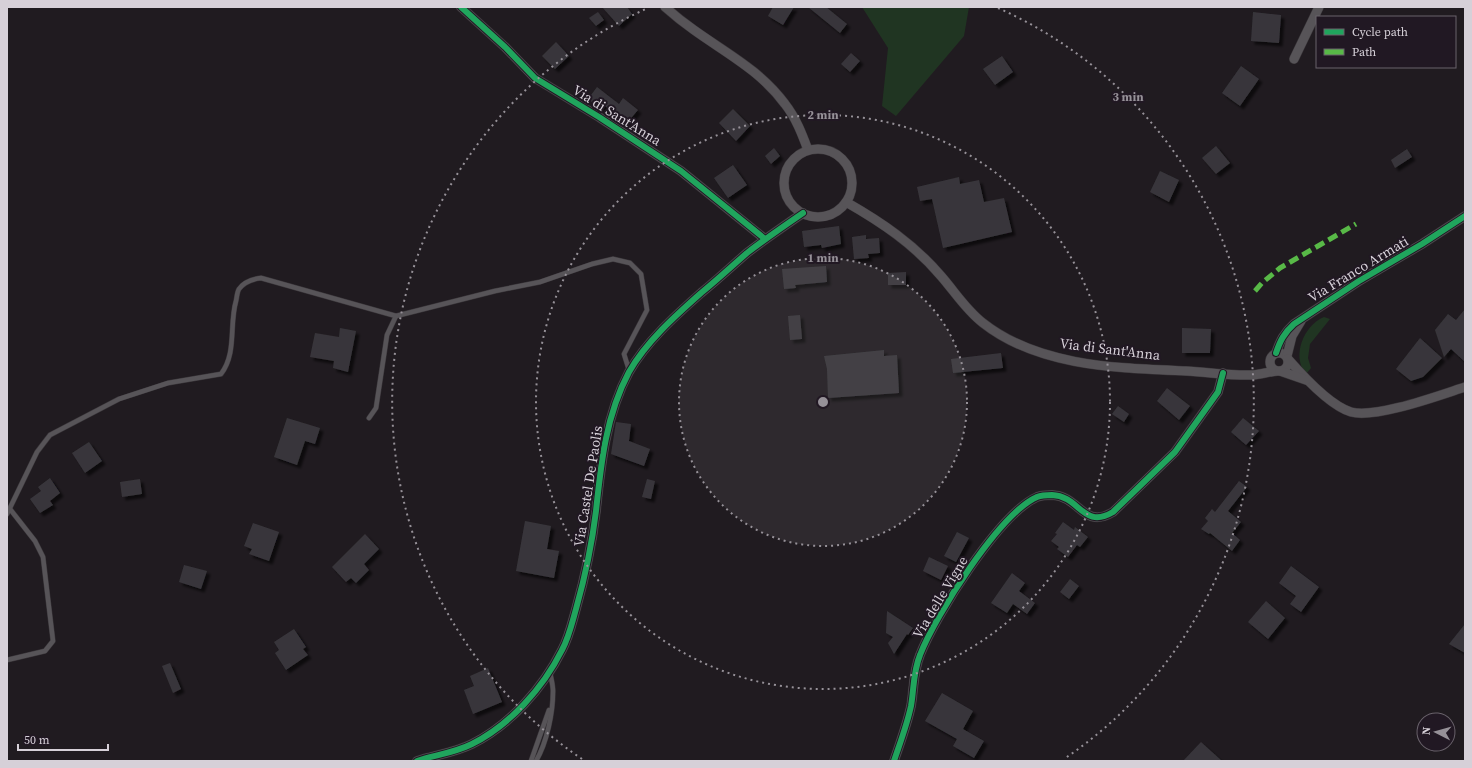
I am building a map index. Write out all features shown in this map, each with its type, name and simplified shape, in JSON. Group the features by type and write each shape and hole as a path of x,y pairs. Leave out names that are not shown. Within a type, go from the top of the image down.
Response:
{"street":[{"name":"Via di Sant'Anna","path":"461,7 505,47 535,78 599,117 681,171 765,239"},
{"path":"665,7 692,29 748,66 765,80 790,111 799,127 808,150"},
{"path":"1294,59 1319,7"},
{"path":"808,150 828,150 838,155 850,172 852,182 846,202 839,209 826,215 812,216 802,213 793,206 787,197 784,186 785,174 790,164 798,156 808,150"},
{"name":"Via di Sant'Anna","path":"846,202 878,221 902,238 922,255 936,270 966,307 992,329 1016,343 1050,355 1081,362 1141,369 1223,373 1258,374 1278,371 1307,381"},
{"name":"Via Castel De Paolis","path":"417,761 470,745 495,730 526,702 550,672 565,644 582,588 593,533 607,433 614,406 630,371 643,352 675,317 746,254 802,213"},
{"name":"Via Franco Armati","path":"1273,357 1286,331 1312,311 1465,216"},
{"name":"Via Franco Armati","path":"1288,357 1292,336 1303,318"},
{"path":"1258,374 1273,357 1283,353 1288,357 1287,367 1278,371 1272,367 1273,357"},
{"name":"Via di Sant'Anna","path":"1288,357 1307,381 1351,412 1361,413 1401,407 1465,387"},
{"name":"Via delle Vigne","path":"894,761 909,713 919,656 940,615 966,573 986,545 1021,507 1031,500 1043,495 1058,495 1065,497 1074,502 1085,513 1094,517 1103,516 1113,512 1175,452 1218,392 1223,373"}],"lane":[{"path":"7,514 38,452 50,435 118,399 168,384 221,374 227,366 233,340 233,311 239,289 250,280 261,278 396,316 495,291 540,282 592,264 613,259 630,262 641,274 647,310 624,354 630,371"},
{"path":"369,418 376,408 387,335 396,316"},
{"path":"7,660 45,651 53,641 43,557 34,541 10,509"},
{"path":"536,761 545,741 550,721 553,691 550,672"},
{"path":"531,761 552,699"}],"green space":[{"path":"862,7 969,7 964,36 896,116 882,106 888,48"},
{"path":"1324,317 1330,319 1310,344 1308,358 1311,368 1306,374 1300,359 1302,342 1311,327"}],"building":[{"path":"602,7 627,7 632,14 619,26"},
{"path":"773,7 794,7 783,25 768,16"},
{"path":"808,7 826,7 847,24 840,33"},
{"path":"598,12 604,20 596,26 589,18"},
{"path":"1253,12 1281,15 1279,43 1251,41"},
{"path":"556,42 569,56 555,69 542,56"},
{"path":"851,53 860,61 850,72 841,64"},
{"path":"1002,56 1013,72 995,85 983,69"},
{"path":"1241,66 1259,79 1240,106 1222,93"},
{"path":"597,87 619,104 623,98 638,110 627,123 605,106 602,110 588,99"},
{"path":"733,109 750,126 736,141 719,123"},
{"path":"1216,146 1230,163 1216,174 1202,158"},
{"path":"774,148 780,156 771,164 765,156"},
{"path":"1407,149 1412,157 1395,168 1391,160"},
{"path":"733,165 747,185 728,198 714,178"},
{"path":"1160,171 1179,180 1169,202 1150,192"},
{"path":"959,177 960,184 979,180 984,202 1004,198 1012,232 943,248 932,199 920,201 917,187"},
{"path":"839,226 841,244 822,248 821,245 804,247 802,231"},
{"path":"866,235 866,239 879,238 880,253 868,254 869,258 854,259 852,237"},
{"path":"826,266 827,282 795,285 796,288 784,289 782,269"},
{"path":"906,272 906,285 888,285 888,273"},
{"path":"1465,309 1465,362 1451,349 1444,357 1435,330 1448,314 1456,320"},
{"path":"800,315 802,339 790,340 788,316"},
{"path":"340,328 356,331 348,372 333,368 334,361 310,357 315,333 339,337"},
{"path":"1182,328 1211,329 1210,353 1182,353"},
{"path":"1420,338 1442,358 1423,377 1411,381 1396,369"},
{"path":"884,350 884,356 897,355 899,393 828,398 827,369 824,356"},
{"path":"1001,353 1003,368 953,373 951,359"},
{"path":"1167,388 1190,406 1179,420 1157,401"},
{"path":"1118,406 1129,414 1124,422 1112,414"},
{"path":"287,418 320,428 315,444 305,441 297,465 274,457"},
{"path":"1243,418 1259,431 1246,445 1231,432"},
{"path":"616,422 631,424 629,441 650,449 644,466 611,454"},
{"path":"89,442 102,461 85,473 72,453"},
{"path":"50,478 60,493 50,501 53,505 40,513 30,499 41,491 38,487"},
{"path":"140,479 142,494 122,497 120,482"},
{"path":"647,479 655,481 651,499 642,497"},
{"path":"1239,481 1247,487 1228,511 1241,522 1232,533 1240,540 1232,551 1210,533 1209,534 1201,529 1208,521 1205,518 1212,509 1215,512"},
{"path":"525,521 551,526 547,549 559,551 554,578 516,571"},
{"path":"1063,522 1074,530 1075,527 1088,537 1080,547 1077,545 1068,557 1057,549 1059,547 1051,541 1057,534 1055,533"},
{"path":"253,523 279,532 269,561 249,554 252,549 244,546"},
{"path":"957,532 969,538 956,562 944,556"},
{"path":"365,534 379,549 364,564 369,570 356,583 351,578 346,582 332,567"},
{"path":"929,557 948,566 941,580 923,571"},
{"path":"184,565 207,571 201,589 179,582"},
{"path":"1291,566 1319,587 1301,612 1290,604 1296,596 1279,583"},
{"path":"1012,573 1025,583 1019,591 1035,603 1027,614 1013,604 1007,613 991,603"},
{"path":"1070,579 1079,586 1069,599 1060,592"},
{"path":"1266,601 1285,618 1268,639 1248,622"},
{"path":"887,611 913,628 908,635 907,634 894,654 888,643 893,637 886,633"},
{"path":"1465,624 1465,653 1449,644"},
{"path":"294,629 306,647 303,649 308,655 286,670 275,653 279,650 274,642"},
{"path":"170,663 181,689 173,693 162,666"},
{"path":"488,668 502,702 473,714 464,690 474,686 470,676"},
{"path":"942,693 973,711 963,729 984,741 974,758 953,746 957,739 925,721"},
{"path":"1201,742 1222,761 1183,761"}],"marked path":[{"path":"1255,291 1280,268 1356,224"}],"cycle path":[{"path":"461,7 505,47 535,78 599,117 681,171 765,239"},
{"path":"417,761 458,750 486,736 512,716 545,678 564,645 576,609 590,548 600,475 610,422 621,388 629,372 652,340 681,311 747,253 803,213"},
{"path":"1276,353 1283,337 1294,324 1359,281 1422,244 1465,216"},
{"path":"894,761 909,713 915,674 920,655 939,616 987,544 1005,523 1022,507 1037,497 1044,495 1061,497 1088,515 1095,517 1113,512 1175,452 1218,392 1223,373"}]}
